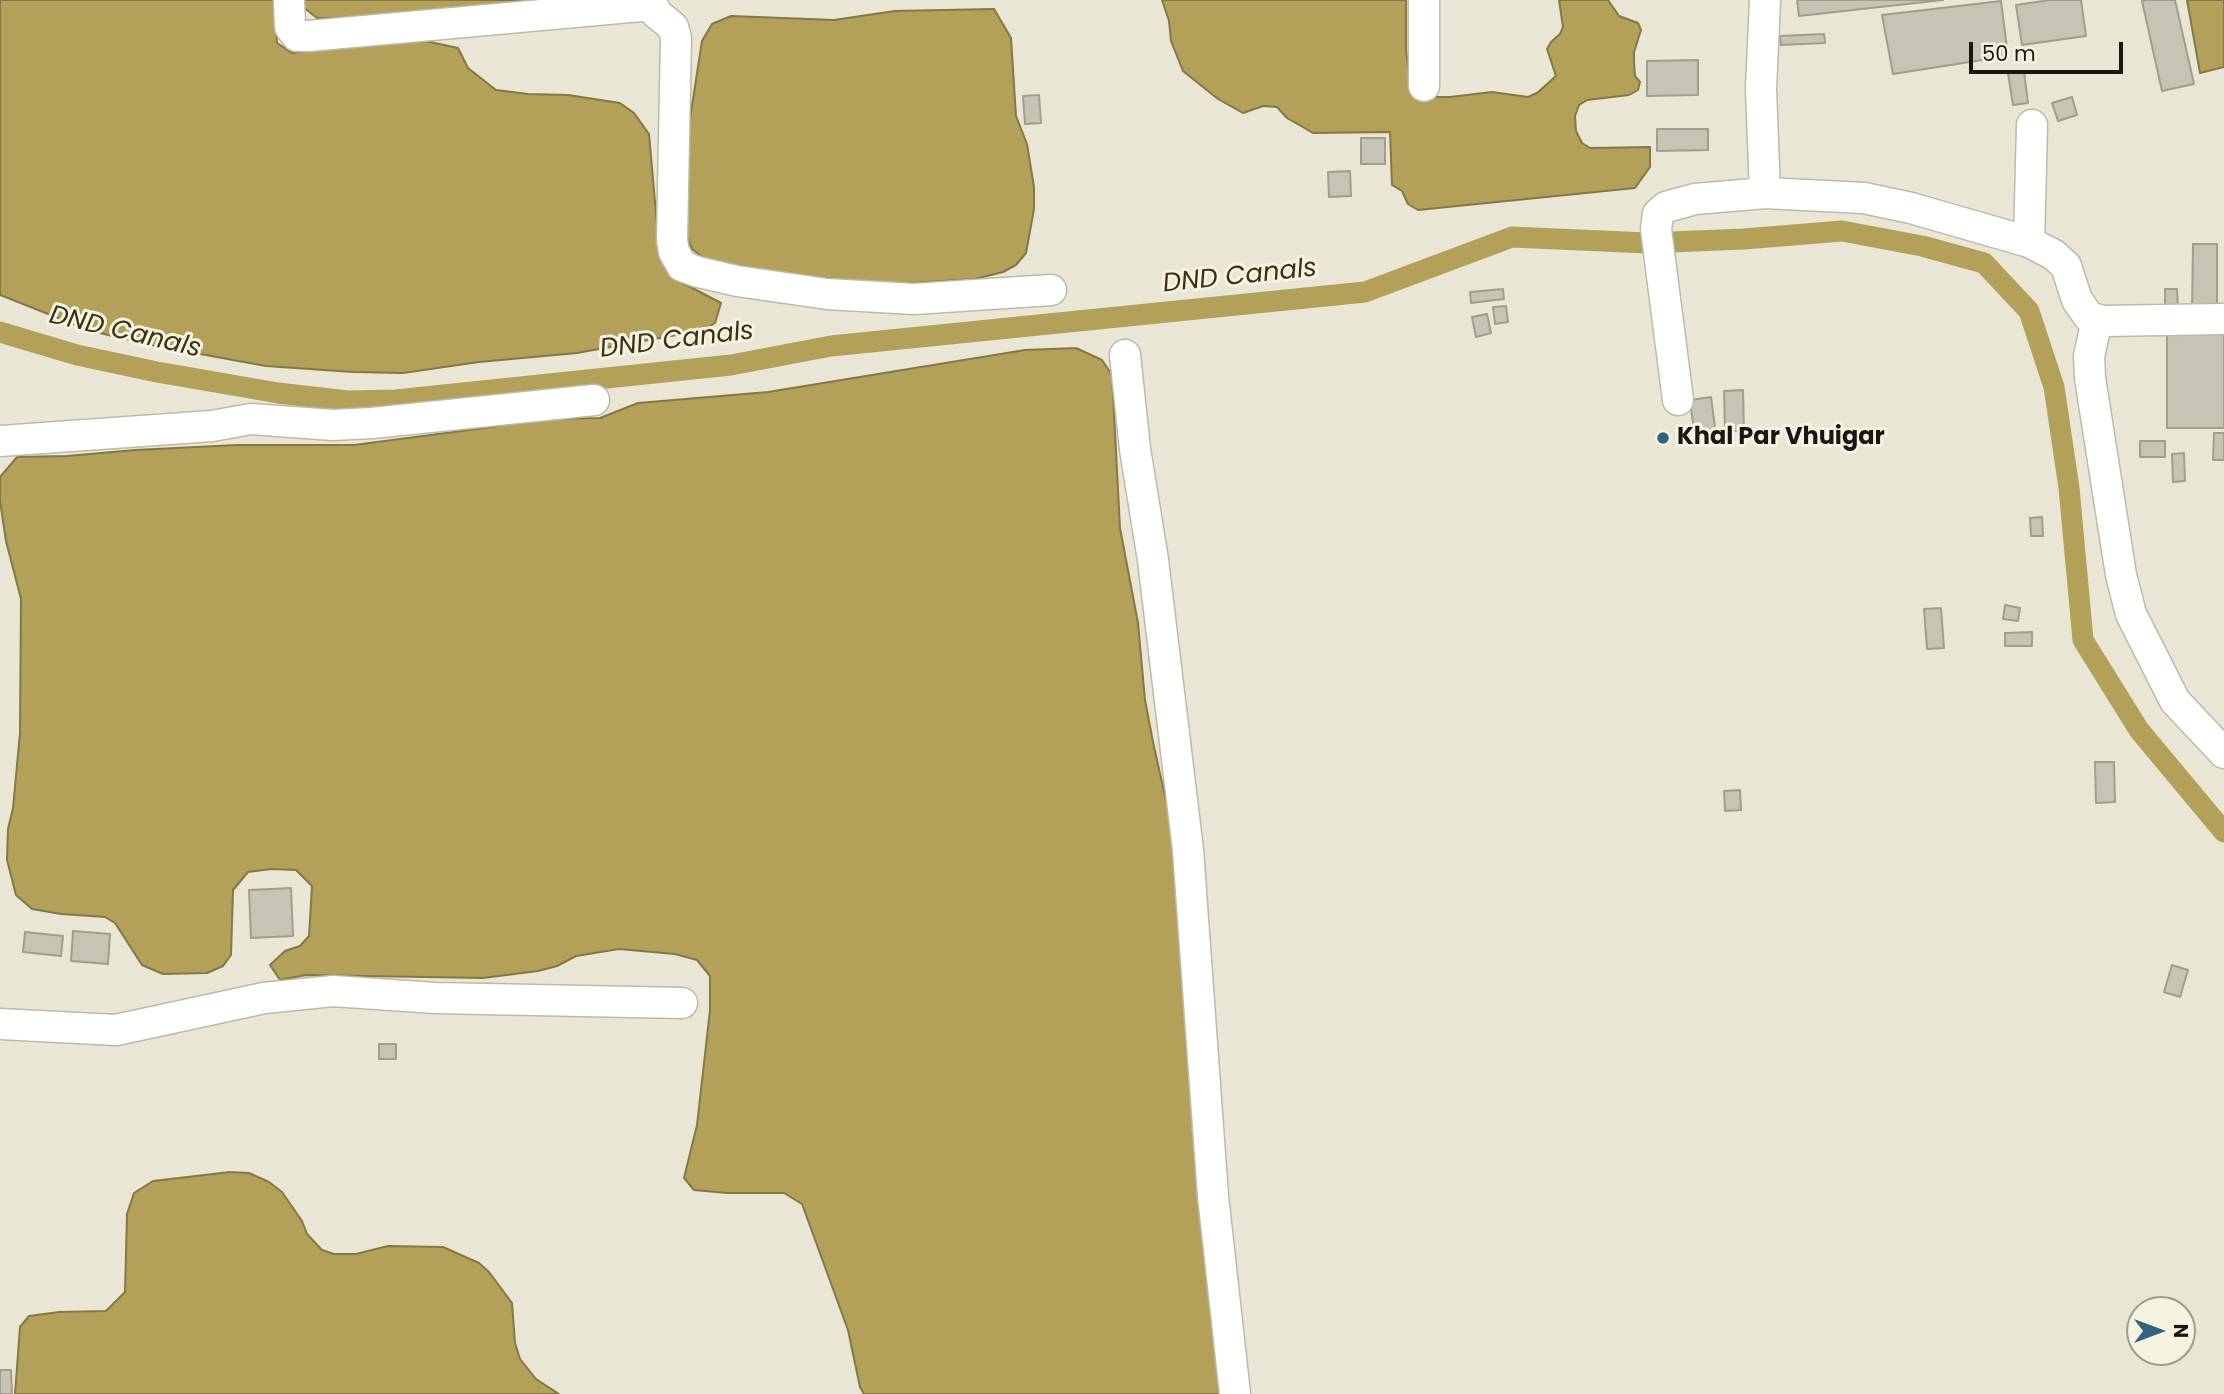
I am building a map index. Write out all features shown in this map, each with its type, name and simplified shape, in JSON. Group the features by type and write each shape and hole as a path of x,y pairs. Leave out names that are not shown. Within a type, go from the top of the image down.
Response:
{"street":[{"path":"289,0 290,27 297,36 652,2 656,13 673,27 676,38 672,240 674,252 682,266 737,281 827,294 914,299 1051,290"},
{"path":"1424,0 1424,86"},
{"path":"1765,0 1761,89 1765,193"},
{"path":"2029,242 2032,125"},
{"path":"1678,400 1656,229 1658,214 1666,207 1695,199 1765,193 1864,198 1912,208 2029,242 2054,255 2066,266 2077,300 2089,317 2103,321 2224,319"},
{"path":"2103,321 2095,329 2089,356 2090,378 2121,575 2131,614 2175,701 2224,753"},
{"path":"1125,355 1188,850 1213,1196 1235,1394"},
{"path":"0,440 200,427 251,419 332,425 372,423 594,400"},
{"path":"0,1024 116,1030 264,998 333,991 435,998 682,1003"}],"water":[{"path":"0,0 275,0 277,43 292,53 416,39 458,48 468,68 496,90 568,95 620,103 634,113 649,134 658,236 668,270 675,279 721,303 715,323 704,330 577,353 479,362 403,373 353,372 266,366 156,346 91,331 0,295"},
{"path":"302,0 536,0 434,16 317,18 303,7"},
{"path":"1162,0 1406,0 1406,50 1411,88 1433,97 1492,92 1528,97 1537,93 1556,76 1547,49 1563,27 1559,0 1608,0 1619,16 1638,23 1641,30 1634,52 1635,76 1640,82 1638,90 1629,95 1587,100 1579,105 1575,116 1576,131 1582,143 1590,148 1650,147 1650,167 1635,188 1418,210 1408,204 1402,191 1392,185 1390,132 1313,133 1287,118 1277,107 1263,106 1243,113 1218,99 1183,71 1171,41 1169,21"},
{"path":"2187,0 2224,0 2224,67 2200,73"},
{"path":"994,9 1011,38 1016,116 1027,144 1034,187 1034,209 1026,253 1016,265 1003,272 975,279 894,284 779,274 709,262 692,249 686,235 685,151 702,41 712,24 731,16 834,20 895,11"},
{"path":"1076,348 1102,360 1112,375 1120,528 1138,623 1145,700 1184,881 1230,1394 864,1394 860,1387 848,1330 802,1204 784,1193 694,1190 684,1178 697,1125 710,1010 710,976 697,960 675,954 619,949 576,956 557,966 538,971 483,978 306,975 280,980 270,965 285,951 300,946 309,936 312,886 296,870 271,869 248,872 233,890 231,955 223,966 207,973 163,974 142,965 115,923 105,917 32,909 16,895 7,860 8,829 13,808 20,733 21,599 6,541 0,501 0,477 17,457 237,445 354,445 492,427 530,419 600,418 638,403 768,392 1025,350"},
{"path":"230,1172 249,1173 269,1182 282,1192 302,1221 307,1234 322,1250 334,1254 356,1254 388,1246 443,1247 479,1263 512,1303 515,1343 520,1359 536,1379 559,1394 15,1394 20,1327 29,1316 106,1311 125,1292 127,1214 134,1193 153,1181"}],"building":[{"path":"1797,0 1943,0 1799,16"},
{"path":"2050,0 2081,0 2086,36 2022,45 2016,5"},
{"path":"2175,0 2194,84 2162,91 2142,1"},
{"path":"2001,1 2008,56 1893,74 1882,15"},
{"path":"1824,34 1825,43 1781,45 1780,36"},
{"path":"1698,60 1698,95 1647,96 1647,61"},
{"path":"2024,71 2028,103 2013,105 2008,73"},
{"path":"1039,95 1041,123 1025,124 1023,96"},
{"path":"2072,97 2077,115 2058,121 2052,103"},
{"path":"1657,129 1708,129 1708,150 1657,151"},
{"path":"1361,138 1385,138 1385,164 1361,164"},
{"path":"1350,171 1351,196 1329,197 1328,172"},
{"path":"2193,244 2217,244 2217,310 2192,310"},
{"path":"1503,289 1504,299 1471,303 1470,292"},
{"path":"2165,289 2177,289 2178,309 2165,309"},
{"path":"1506,306 1508,322 1495,324 1493,307"},
{"path":"1487,314 1491,333 1476,337 1472,317"},
{"path":"2167,333 2224,333 2224,428 2167,428"},
{"path":"1743,390 1744,431 1725,431 1724,391"},
{"path":"1711,397 1717,442 1696,445 1690,400"},
{"path":"2214,433 2224,433 2224,460 2213,460"},
{"path":"2140,441 2165,441 2165,457 2140,457"},
{"path":"2184,453 2185,481 2173,482 2172,454"},
{"path":"2042,517 2043,536 2031,536 2030,518"},
{"path":"2005,605 2020,608 2018,621 2003,619"},
{"path":"1941,608 1944,648 1927,649 1924,609"},
{"path":"2032,632 2032,646 2005,646 2005,633"},
{"path":"2095,762 2114,762 2115,802 2096,803"},
{"path":"1740,790 1741,810 1725,811 1724,791"},
{"path":"291,888 293,936 251,938 249,890"},
{"path":"73,931 110,934 108,964 71,961"},
{"path":"25,932 63,936 61,956 23,952"},
{"path":"2172,965 2188,970 2180,997 2164,992"},
{"path":"379,1044 396,1044 396,1059 379,1059"},
{"path":"0,1370 11,1370 12,1394 0,1394"}],"waterway":[{"name":"DND Canals","path":"0,332 77,355 278,393 347,401 396,400 731,365 831,346 1365,292 1512,237 1647,243 1842,231 1922,246 1984,263 2029,311 2054,387 2069,488 2083,640 2139,730 2224,832"}],"place":[{"name":"Khal Par Vhuigar","path":"1663,438"}]}
